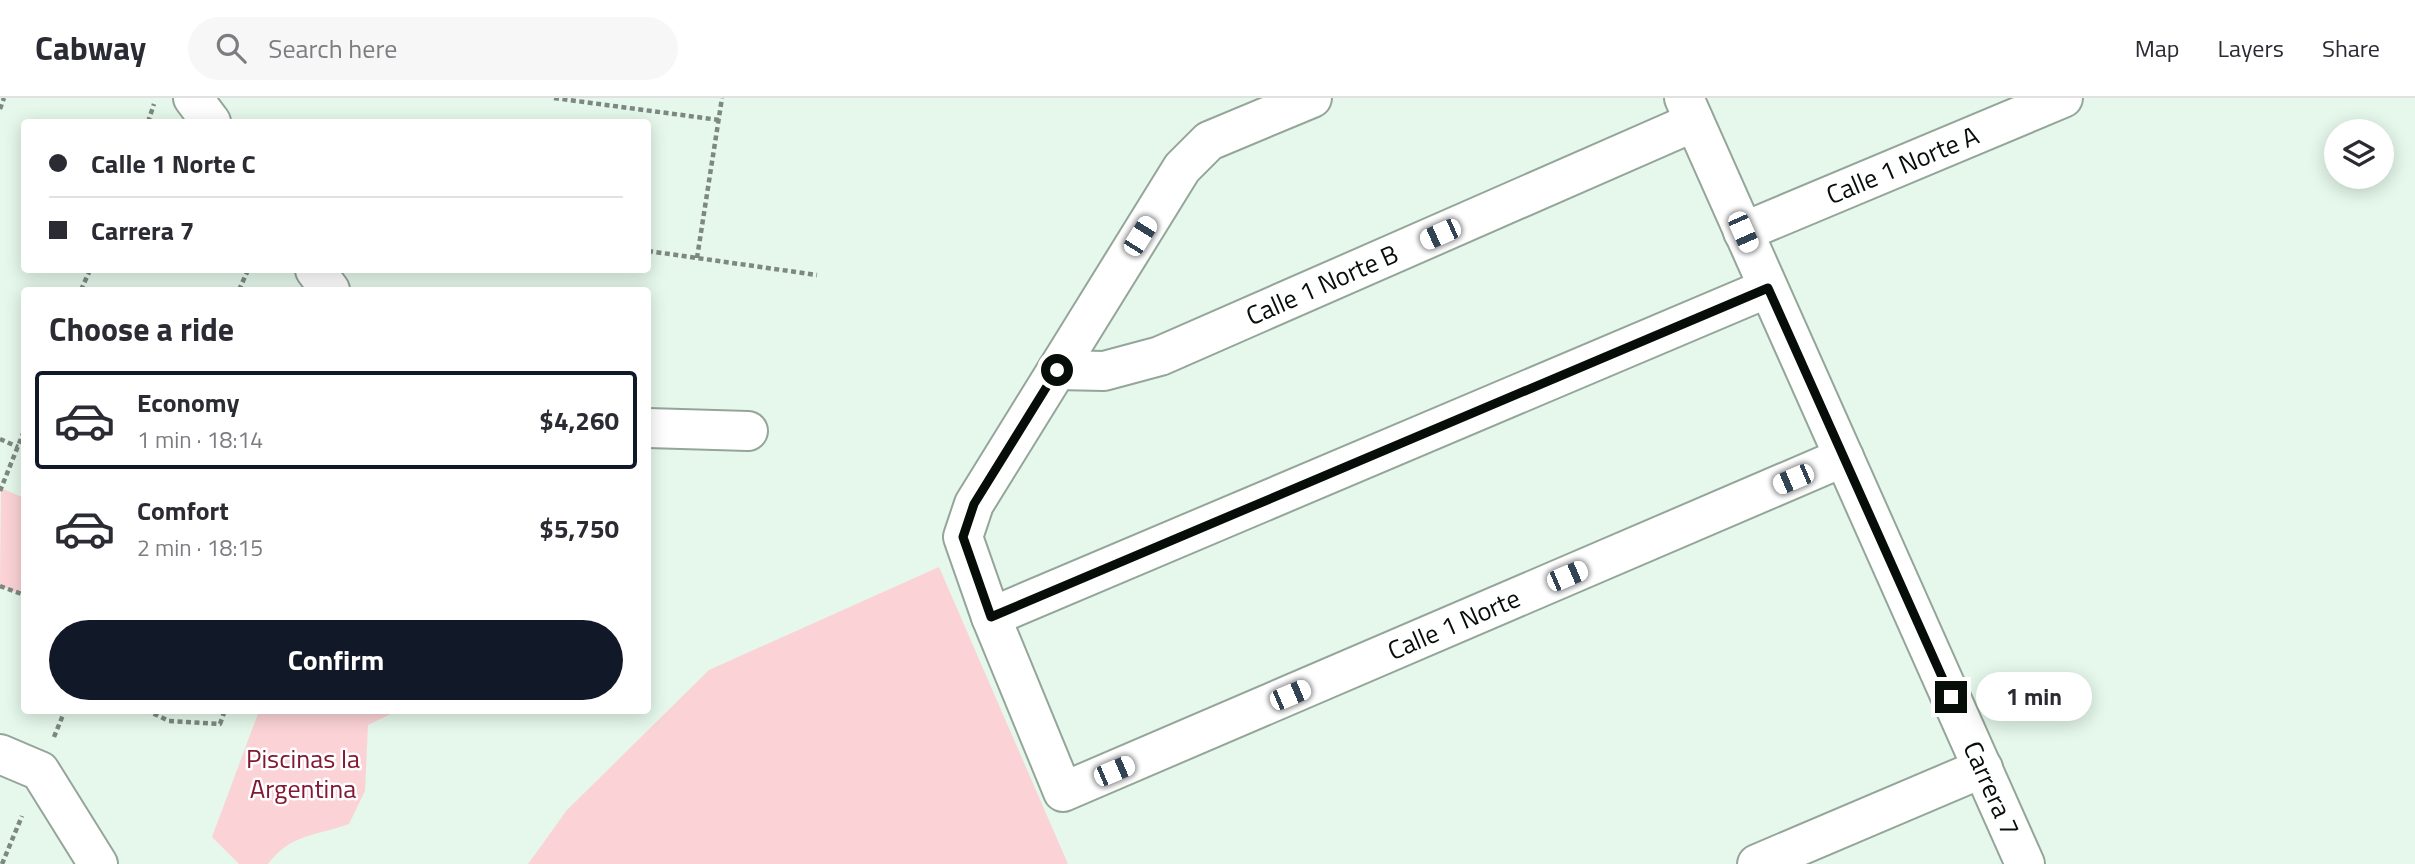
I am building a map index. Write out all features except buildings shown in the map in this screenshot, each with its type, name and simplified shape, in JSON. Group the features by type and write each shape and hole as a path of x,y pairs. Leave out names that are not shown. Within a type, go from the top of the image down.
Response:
{"street":[{"path":"193,98 209,119"},
{"path":"1312,98 1209,141 1182,168 974,504 963,537 991,617 1768,288"},
{"name":"Calle 1 Norte A","path":"1743,232 2063,98"},
{"name":"Calle 1 Norte B","path":"1057,370 1104,371 1160,356 1689,110"},
{"name":"Carrera 7","path":"1689,110 2025,864"},
{"path":"651,428 748,431"},
{"name":"Calle 1 Norte","path":"991,617 1063,792 1844,457"},
{"path":"0,754 40,771 98,864"},
{"path":"1757,864 1821,852 1983,768"}],"path":[{"path":"0,109 4,98"},
{"path":"149,119 157,98"},
{"path":"554,98 719,120"},
{"path":"697,258 722,98"},
{"path":"651,251 817,275"},
{"path":"0,439 18,447"},
{"path":"0,491 21,439"},
{"path":"0,586 21,594"},
{"path":"154,714 169,721 220,724 224,714"}],"green space":[{"path":"1,488 21,497 21,594 0,586"},
{"path":"939,567 1068,864 528,864 567,810 709,670"},
{"name":"Piscinas la Argentina","path":"258,714 391,714 368,725 365,791 349,824 295,841 276,854 268,864 239,864 212,837"}],"route":[{"path":"1057,370 974,504 963,537 991,617 1768,288 1951,697"}]}
